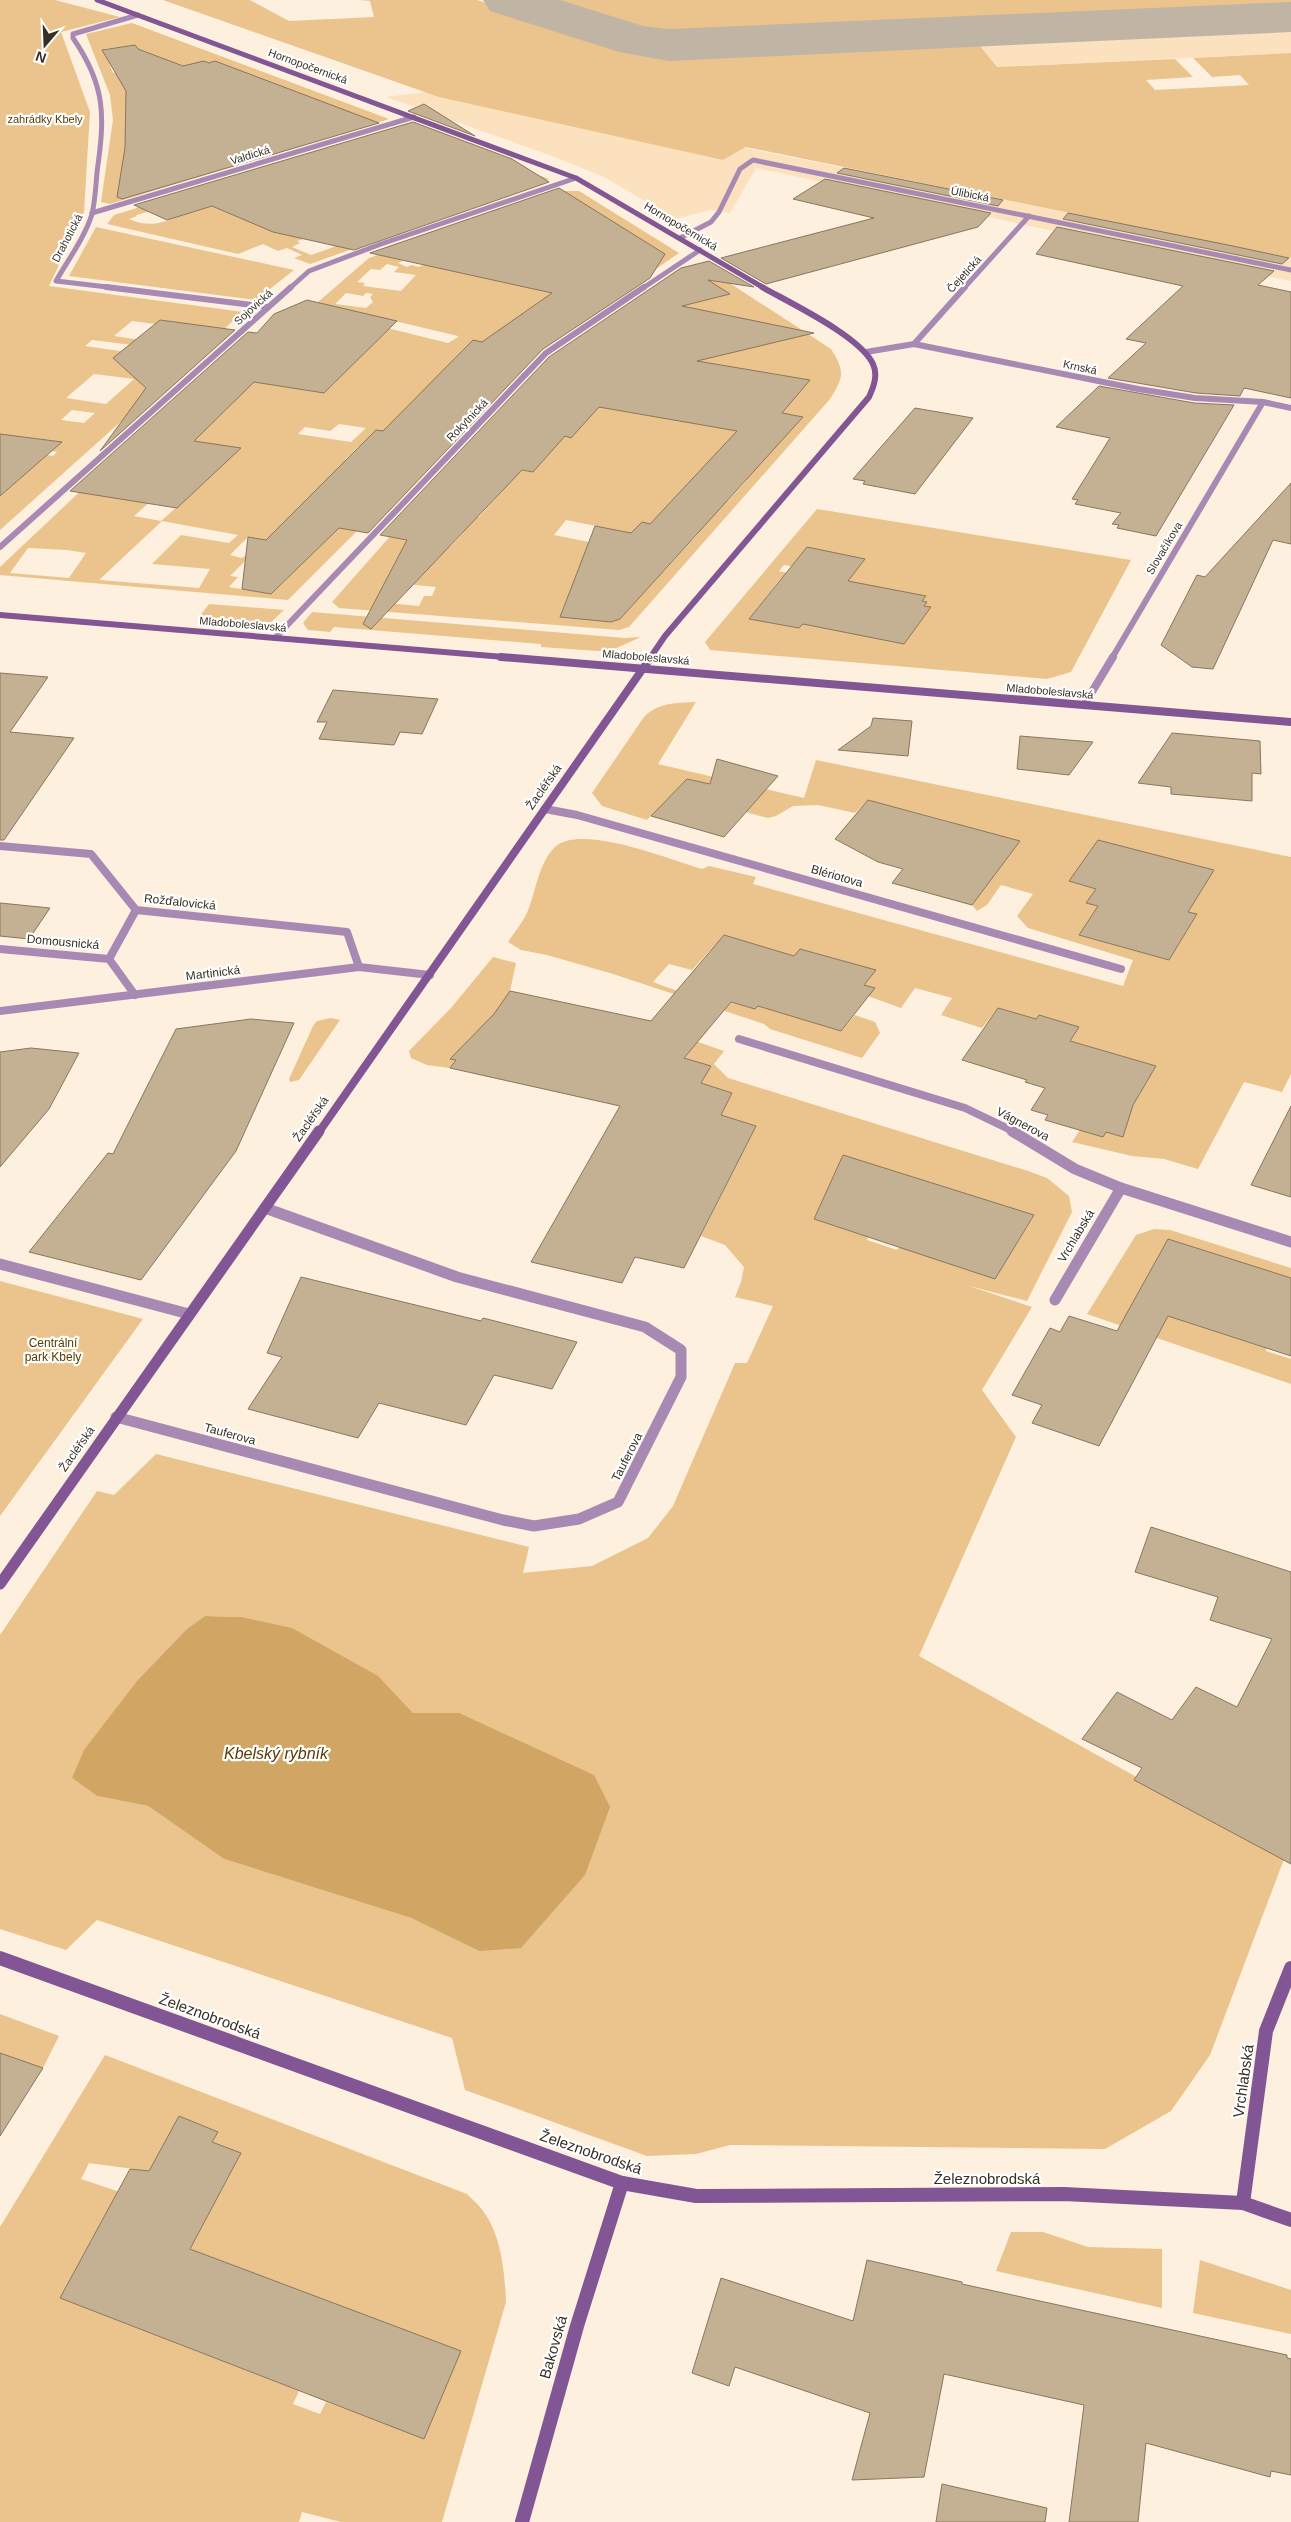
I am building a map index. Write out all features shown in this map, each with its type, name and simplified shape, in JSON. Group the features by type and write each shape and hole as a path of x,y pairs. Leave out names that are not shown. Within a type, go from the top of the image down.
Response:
{"street":[{"name":"Hornopočernická","path":"97,0 576,178 848,338 866,352 875,366 876,377 868,397 669,631 643,668"},
{"name":"Drahotická","path":"138,15 78,31 72,36 92,68 100,102 101,140 92,213 56,280 268,307"},
{"name":"Valdická","path":"92,213 414,117"},
{"name":"Úlibická","path":"680,238 712,222 719,212 740,169 753,160 1291,270"},
{"name":"Sojovická","path":"0,547 309,271 381,244 576,178"},
{"name":"Čejetická","path":"914,344 1029,216"},
{"name":"Rokytnická","path":"276,638 307,602 546,354 700,250"},
{"name":"Krnská","path":"866,352 914,344 1138,389 1195,398 1263,402 1291,408"},
{"name":"Slovačíkova","path":"1084,705 1263,402"},
{"name":"Mladoboleslavská","path":"0,615 1291,722"},
{"name":"Žacléřská","path":"0,1584 116,1417 430,975 643,668"},
{"name":"Blériotova","path":"545,809 586,818 1121,970"},
{"name":"Rožďalovická","path":"0,846 90,854 136,910 347,932 359,967"},
{"path":"109,959 136,910"},
{"name":"Domousnická","path":"0,949 109,959 135,995"},
{"name":"Martinická","path":"0,1011 359,967 430,975"},
{"name":"Vágnerova","path":"739,1039 965,1108 1027,1138 1076,1169 1121,1188 1291,1242"},
{"name":"Vrchlabská","path":"1055,1300 1121,1188"},
{"name":"Tauferova","path":"116,1417 502,1520 534,1526 579,1518 618,1502 681,1377 681,1350 645,1327 457,1277 265,1208"},
{"path":"0,1264 189,1314"},
{"name":"Železnobrodská","path":"0,1958 622,2182 696,2196 1064,2194 1243,2203 1291,2220"},
{"name":"Vrchlabská","path":"1243,2203 1266,2031 1291,1968"},
{"name":"Bakovská","path":"522,2522 577,2326 622,2182"}],"shaded area":[{"path":"1291,25 1291,53 996,67 975,40"},
{"path":"425,92 723,160 745,148 1291,258 1291,281 756,168 730,213 710,210 676,219 604,177 552,156 386,97"}],"green space":[{"name":"zahrádky Kbely","path":"0,0 55,0 120,17 61,32 90,112 84,212 49,286 243,312 0,530 0,496 25,474 0,446 10,454 42,459 47,455 53,456 57,452 52,451 61,443 0,440","holes":["160,320 196,325 147,341 114,336 132,321 155,324","92,340 141,346 134,353 85,346","94,374 134,379 106,404 66,398","72,410 95,413 84,423 61,420"]},
{"path":"163,0 250,0 289,21 374,17 370,1 359,0 477,0 645,55 975,40 997,67 1175,59 1193,77 1146,80 1155,90 1249,85 1240,75 1212,77 1193,58 1291,53 1291,258 746,147 723,160 439,97"},
{"path":"538,0 1291,0 1291,10 721,37 664,36 623,28"},
{"path":"132,23 389,119 110,204 101,202 113,120 110,95 86,34","holes":["134,45 138,49 168,61 113,73 109,63 118,60 105,55 104,49"]},
{"path":"407,125 549,179 310,264 294,258 302,255 287,248 278,251 263,244 238,254 107,224 114,215","holes":["162,208 180,216 155,224 136,222 129,219 136,215","371,234 311,255 292,247 300,243 297,241 306,238"]},
{"path":"562,191 579,191 679,253 536,352 288,600 0,575 0,567 235,345 311,308 369,258","holes":["392,257 440,259 418,267 412,265 407,267 398,263 403,261","387,264 399,267 394,272 416,275 401,291 363,286 365,283 357,282 371,269 380,270","346,293 363,296 366,293 373,294 370,297 373,302 366,308 335,304","382,318 458,336 448,343 375,325","322,374 335,383 324,393 304,390","339,424 366,428 351,442 298,434 305,427 330,431","359,446 376,449 357,462 345,460","160,493 187,498 161,521 134,516","162,521 238,535 229,543 181,535 152,564 210,569 199,588 99,580","248,537 267,540 251,556 246,555 242,558 230,555","28,548 86,553 69,578 10,573","244,562 295,571 271,594 229,587 238,577 230,576"]},
{"path":"96,227 294,270 256,300 69,276"},
{"path":"708,269 831,349 839,363 841,369 840,379 830,399 629,627 619,630 339,608 332,602 408,516","holes":["773,324 798,337 773,343 766,325","765,372 810,380 798,393 758,380","536,411 571,437 519,429","547,456 533,472 485,465","732,477 747,480 728,501 714,498","468,482 505,488 479,517 471,516 457,532 463,533 450,547 413,541","566,520 631,533 689,532 698,534 660,575 615,566 624,549 554,535","385,582 436,587 432,596 424,596 419,606 375,602","567,598 620,601 634,604 620,619 613,621 560,617"]},
{"path":"817,509 1131,560 1071,672 1047,679 710,650 705,642","holes":["807,547 865,559 855,572 843,570 835,579 925,596 922,601 927,602 924,606 931,607 904,644 803,624 799,628 749,619 781,578 787,579 792,574 779,571 784,565 797,567 796,561"]},
{"path":"209,604 284,610 268,625 262,626 199,617"},
{"path":"312,612 625,638 641,637 612,650 598,651 541,647 541,644 334,627 330,632 308,630 303,623"},
{"path":"696,702 658,764 804,798 816,760 1291,857 1291,1074 1282,1092 1244,1082 1198,1169 1164,1159 1132,1156 1072,1142 1080,1130 1103,1137 1106,1132 1123,1137 1129,1118 1126,1117 1156,1066 1070,1041 1079,1027 1039,1015 1036,1019 998,1008 982,1028 941,1015 952,998 915,988 901,1008 868,996 874,988 864,985 875,970 801,949 794,956 724,935 692,970 669,964 653,982 678,991 755,1009 758,1006 841,1031 855,1015 875,1022 880,1033 862,1058 770,1029 764,1024 613,974 547,955 521,950 508,942 527,913 541,870 549,854 555,847 568,841 585,839 627,846 702,869 709,866 756,877 753,884 1123,986 1133,960 1028,928 1017,916 1033,894 1001,885 987,905 977,911 972,905 1017,845 945,820 868,800 855,813 818,805 793,806 776,816 768,818 745,812 710,784 687,779 647,820 602,806 592,793 644,717 662,706","holes":["1098,840 1214,870 1188,912 1197,915 1169,960 1079,935 1098,906 1087,903 1096,889 1069,881"]},
{"path":"493,957 516,963 510,991 495,1014 451,1059 456,1060 450,1068 427,1065 411,1058 409,1051 451,1008"},
{"path":"331,1018 340,1020 299,1080 290,1082 289,1079 313,1026 317,1021"},
{"path":"675,1034 724,1051 714,1064 728,1078 1028,1171 1047,1178 1069,1196 1072,1212 1027,1301 966,1285 1032,1307 982,1390 1016,1437 919,1656 1284,1859 1210,2055 1171,2111 1105,2149 730,2145 696,2154 647,2156 465,2090 452,2038 97,1920 66,1950 0,1929 0,1635 97,1491 114,1495 156,1454 529,1547 523,1573 592,1566 648,1538 673,1506 735,1363 747,1363 773,1306 735,1297 744,1267 725,1245 701,1236 756,1126 721,1115 732,1093 701,1083 711,1066 633,1043","holes":["843,1155 1034,1216 995,1279 899,1247 897,1250 867,1240 868,1237 814,1219","205,1616 241,1617 377,1676 413,1713 459,1713 479,1951 411,1918 224,1859 148,1806 97,1796 72,1778 188,1628"]},
{"path":"1154,1229 1170,1230 1291,1268 1291,1278 1168,1239 1132,1304 1266,1348 1266,1351 1291,1359 1291,1384 1087,1314 1136,1235"},
{"name":"Centrální park Kbely","path":"0,1281 143,1319 0,1516"},
{"path":"0,2014 59,2036 43,2068 0,2053"},
{"path":"105,2055 467,2194 481,2209 494,2231 501,2255 506,2302 442,2522 341,2522 302,2512 299,2522 0,2522 0,2227","holes":["179,2116 218,2132 212,2142 241,2153 190,2249 461,2351 424,2438 326,2402 320,2414 293,2404 299,2391 60,2298 105,2215 123,2221 135,2197 81,2179 89,2163 149,2171"]},
{"path":"1011,2232 1043,2232 1088,2247 1162,2249 1162,2308 996,2271"},
{"path":"1200,2260 1291,2290 1291,2334 1193,2313"}],"water":[{"name":"Kbelský rybník","path":"205,1616 241,1617 292,1628 378,1676 413,1713 459,1713 594,1775 610,1807 585,1875 521,1948 479,1951 411,1918 224,1859 148,1806 97,1796 72,1778 84,1750 137,1681 188,1628"}],"building":[{"path":"135,45 138,49 183,66 204,61 209,63 215,61 379,123 122,199 117,197 125,148 126,91 102,50"},
{"path":"424,104 475,136 408,111"},
{"path":"413,122 512,159 549,182 354,250 273,232 212,206 167,220 134,205"},
{"path":"844,168 1003,200 998,206 837,173"},
{"path":"825,179 991,213 978,227 766,284 721,258 874,218 793,199"},
{"path":"559,188 665,254 650,278 543,349 368,533 339,528 271,594 242,589 248,537 266,540 376,430 383,431 473,340 482,342 552,293 370,253"},
{"path":"1068,213 1289,258 1282,264 1063,219"},
{"path":"1057,227 1274,271 1258,285 1291,292 1291,398 1244,388 1240,396 1196,393 1108,378 1146,343 1126,339 1183,286 1036,254"},
{"path":"709,261 754,287 708,280 730,294 682,306 814,333 697,361 810,380 782,413 803,417 620,619 611,622 560,617 595,526 631,533 642,522 650,524 737,431 599,407 571,438 565,436 533,472 522,470 371,629 363,624 407,540 380,535 549,357 681,268"},
{"path":"307,300 397,321 324,393 254,382 194,441 241,448 177,508 70,491 248,332 257,333 274,314"},
{"path":"160,320 235,330 100,451 146,388 113,358"},
{"path":"1099,386 1194,403 1234,405 1156,536 1117,528 1119,525 1112,524 1121,513 1075,504 1078,500 1072,499 1110,438 1056,427"},
{"path":"915,408 973,418 915,494 863,484 865,481 853,479"},
{"path":"0,434 62,442 0,496"},
{"path":"1291,483 1291,544 1273,540 1213,669 1192,667 1161,645 1197,575 1205,577"},
{"path":"807,547 865,559 848,581 926,596 922,601 927,602 924,606 931,607 904,644 803,624 799,628 749,619"},
{"path":"0,673 48,677 10,732 74,738 4,840 0,840"},
{"path":"333,690 438,699 422,734 400,732 394,745 319,739 327,722 317,722"},
{"path":"873,718 912,721 908,756 838,750 871,726"},
{"path":"1172,733 1260,741 1261,774 1252,773 1252,801 1171,794 1171,787 1138,783"},
{"path":"1020,736 1093,742 1069,775 1017,769"},
{"path":"717,759 778,776 724,837 651,816 687,779 710,784"},
{"path":"868,800 1020,841 972,905 892,883 903,869 878,862 835,839"},
{"path":"1098,840 1214,870 1188,912 1197,914 1169,960 1079,935 1098,906 1086,903 1096,889 1069,881"},
{"path":"0,903 50,908 29,939 0,936"},
{"path":"724,935 794,956 800,949 876,970 864,985 875,988 841,1031 758,1006 755,1009 731,1002 684,1058 711,1066 701,1083 732,1093 721,1115 756,1126 684,1268 635,1257 622,1283 531,1262 620,1106 450,1068 456,1060 450,1059 494,1014 510,991 651,1021"},
{"path":"998,1008 1036,1019 1039,1015 1079,1027 1070,1041 1156,1066 1133,1105 1123,1137 1106,1132 1103,1137 1045,1120 1048,1115 1031,1110 1045,1088 1025,1082 1027,1080 962,1060"},
{"path":"251,1019 294,1023 236,1151 141,1280 29,1252 108,1153 113,1154 176,1029"},
{"path":"31,1048 79,1053 49,1109 0,1167 0,1052"},
{"path":"1291,1106 1291,1197 1251,1185"},
{"path":"843,1155 1034,1215 995,1279 814,1219"},
{"path":"1168,1239 1291,1278 1291,1356 1168,1316 1099,1446 1032,1423 1042,1405 1012,1395 1050,1328 1060,1332 1069,1316 1117,1331"},
{"path":"301,1277 481,1321 483,1318 577,1342 552,1389 494,1375 466,1425 379,1403 358,1438 248,1409 282,1357 267,1353"},
{"path":"1151,1527 1291,1572 1291,1864 1134,1780 1142,1768 1082,1739 1117,1692 1172,1720 1196,1687 1237,1707 1272,1639 1210,1620 1218,1597 1135,1572"},
{"path":"0,2053 43,2068 0,2136"},
{"path":"179,2116 218,2132 212,2142 241,2153 190,2249 461,2351 424,2439 60,2298 130,2169 149,2171"},
{"path":"867,2260 962,2282 962,2284 1287,2355 1287,2358 1291,2359 1291,2475 1271,2471 1270,2477 1146,2443 1138,2522 1069,2522 1084,2405 944,2374 924,2477 852,2480 870,2413 735,2367 729,2386 692,2373 721,2278 853,2321"},
{"path":"942,2484 1047,2508 1045,2522 936,2522"}],"taxiway":[{"path":"508,0 637,41 669,45 1291,17"}]}
